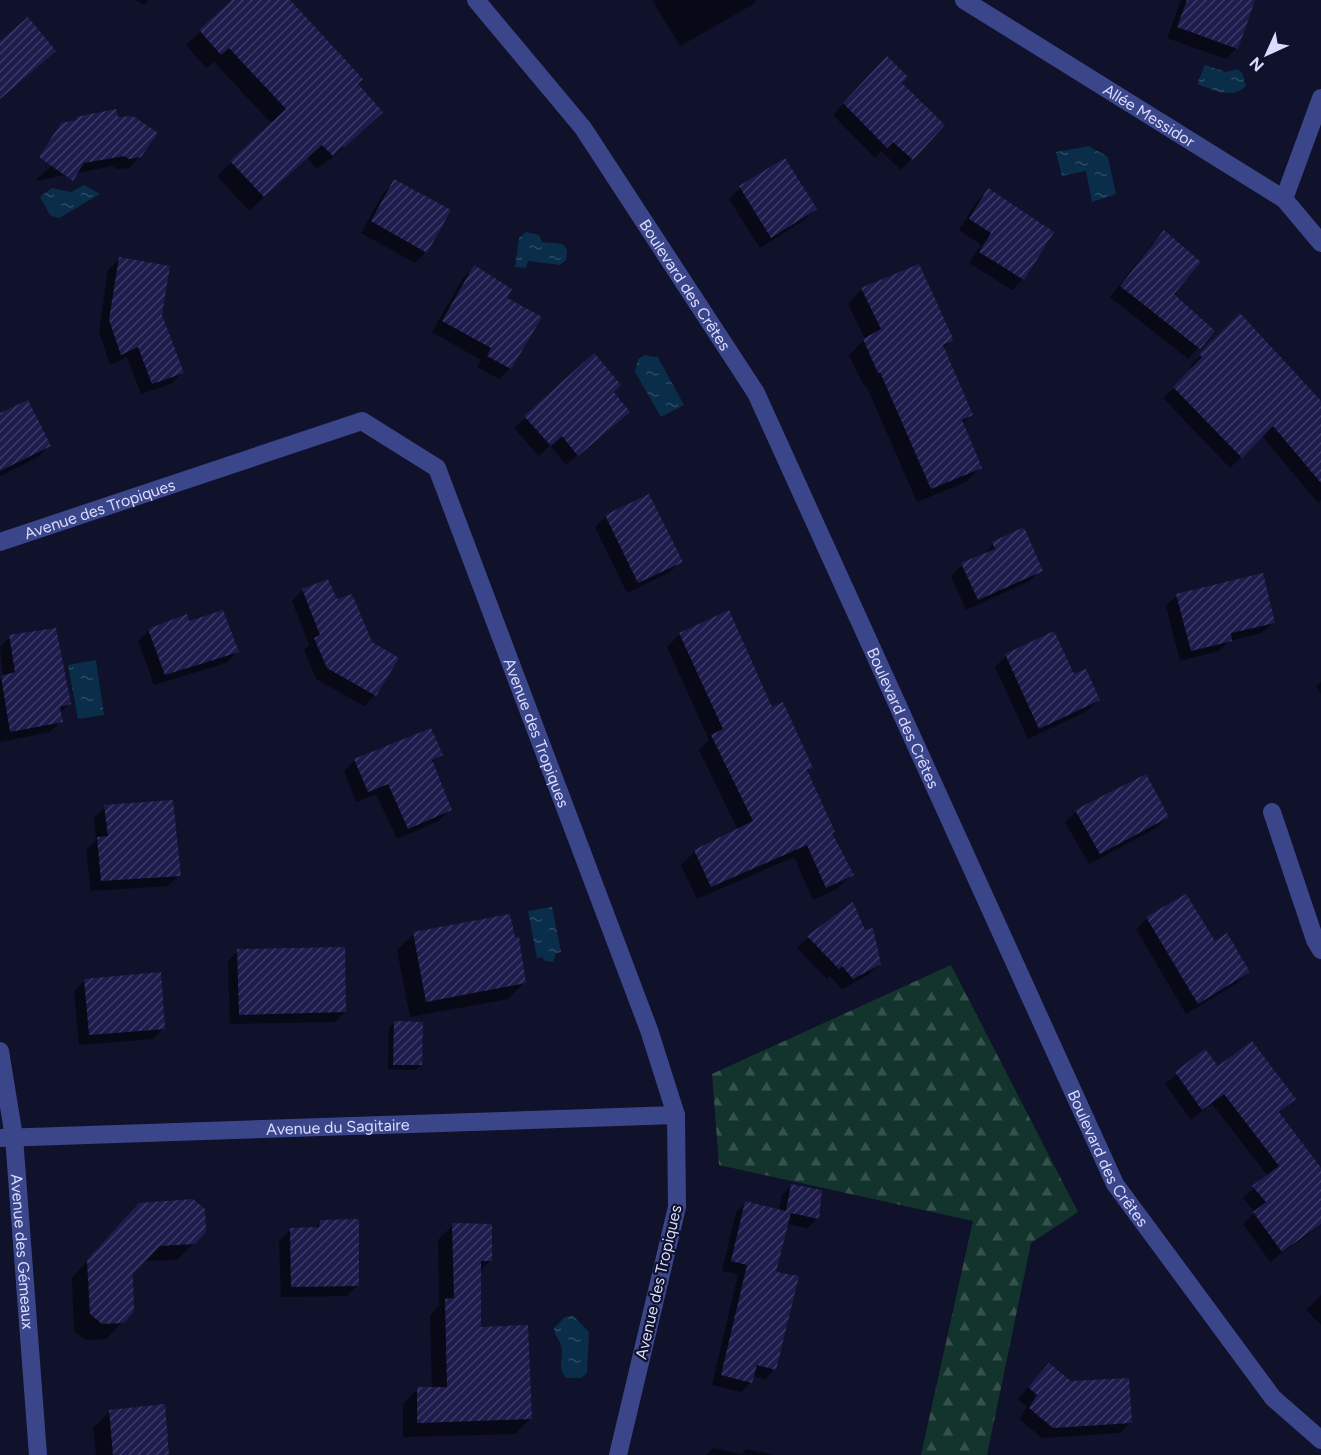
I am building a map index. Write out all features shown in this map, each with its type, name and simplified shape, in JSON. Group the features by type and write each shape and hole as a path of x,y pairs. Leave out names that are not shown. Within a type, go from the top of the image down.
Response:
{"street":[{"name":"Boulevard des Crêtes","path":"476,0 584,128 756,393 1115,1184 1273,1398 1321,1440"},
{"name":"Allée Messidor","path":"964,0 1284,199 1321,243"},
{"path":"1284,199 1321,98"},
{"name":"Avenue des Tropiques","path":"0,542 362,421 438,468 649,1030 676,1115 677,1207 618,1455"},
{"path":"1272,812 1315,940 1321,950"},
{"name":"Avenue des Gémeaux","path":"0,1051 38,1455"},
{"name":"Avenue du Sagitaire","path":"7,1138 676,1115"}],"green space":[{"path":"951,965 1078,1212 1031,1243 987,1455 921,1455 973,1221 719,1165 712,1074"}],"water":[{"path":"1205,65 1226,72 1238,69 1242,73 1246,86 1229,93 1197,84"},
{"path":"1089,146 1108,157 1116,194 1092,202 1086,171 1062,176 1056,152"},
{"path":"84,185 100,194 59,218 50,215 40,197 52,188 71,192"},
{"path":"526,232 539,235 542,242 563,244 567,250 566,260 560,265 528,261 526,268 515,267 519,238"},
{"path":"645,355 657,356 684,405 661,417 634,370 638,359"},
{"path":"96,660 104,715 78,719 68,665"},
{"path":"552,907 561,952 556,953 553,962 545,961 542,957 537,958 528,911"},
{"path":"573,1316 589,1332 587,1373 581,1378 566,1378 563,1373 562,1350 554,1331 554,1328 565,1317"}],"building":[{"path":"232,0 290,0 363,79 358,84 383,112 333,156 322,145 264,197 230,161 286,109 229,48 221,55 199,30"},
{"path":"1187,0 1255,0 1238,49 1177,27"},
{"path":"28,17 56,51 0,99 0,41"},
{"path":"887,56 908,77 902,83 945,125 913,160 893,142 887,148 843,103"},
{"path":"116,109 118,117 133,116 158,133 141,157 129,159 124,156 84,163 73,181 39,157 61,123 77,120 76,117"},
{"path":"785,158 817,209 771,238 739,186"},
{"path":"394,179 451,210 427,253 371,221"},
{"path":"988,188 1054,232 1024,280 979,252 991,233 969,219"},
{"path":"1164,230 1201,262 1174,294 1215,331 1200,349 1120,286"},
{"path":"119,257 170,266 162,315 184,373 152,384 138,347 121,355 109,320"},
{"path":"919,264 952,336 953,341 943,345 973,415 962,420 982,468 931,489 880,372 878,373 863,339 881,329 861,288"},
{"path":"474,265 512,289 507,298 542,317 511,369 487,356 491,348 442,321"},
{"path":"1240,313 1321,401 1321,483 1273,426 1242,458 1173,387 1202,357 1199,354"},
{"path":"594,353 621,385 614,392 630,412 578,456 562,436 551,446 524,416"},
{"path":"28,400 51,446 0,471 0,413"},
{"path":"649,494 683,562 638,583 605,515"},
{"path":"1024,527 1043,571 978,600 961,563 995,549 992,542"},
{"path":"1263,573 1275,623 1231,633 1232,641 1191,651 1176,594"},
{"path":"328,579 337,599 352,594 372,642 399,658 376,696 327,668 314,638 320,635 302,589"},
{"path":"223,610 239,652 165,675 148,629 187,614 189,621"},
{"path":"729,610 772,707 783,702 813,768 807,770 835,832 832,833 854,875 826,888 807,845 711,887 694,850 753,821 711,735 723,729 679,633"},
{"path":"56,628 71,704 60,707 63,722 10,732 1,676 15,672 9,635"},
{"path":"1054,631 1074,674 1086,669 1100,700 1039,729 1005,654"},
{"path":"431,728 443,755 432,760 452,810 408,829 388,784 368,792 354,759"},
{"path":"1146,774 1169,817 1100,854 1075,810"},
{"path":"173,800 181,876 101,881 97,837 108,836 104,805"},
{"path":"1186,894 1215,941 1227,933 1250,972 1198,1004 1146,917"},
{"path":"853,902 865,930 873,928 881,964 853,979 842,966 839,969 807,936"},
{"path":"510,914 515,937 519,937 526,983 426,1002 413,932"},
{"path":"345,947 346,1012 239,1015 237,949"},
{"path":"161,972 165,1029 89,1035 84,979"},
{"path":"394,1021 423,1022 422,1065 393,1065"},
{"path":"1252,1041 1296,1099 1279,1112 1321,1168 1321,1224 1282,1252 1253,1212 1266,1202 1252,1186 1279,1166 1224,1094 1202,1110 1175,1072 1205,1049 1218,1066"},
{"path":"791,1184 822,1190 819,1219 791,1213 776,1272 799,1276 776,1370 757,1365 752,1383 721,1375 747,1265 731,1261 745,1201 786,1211"},
{"path":"193,1199 205,1209 206,1232 195,1244 160,1246 133,1274 134,1311 124,1323 102,1324 90,1314 87,1260 139,1203"},
{"path":"359,1219 359,1286 291,1287 290,1228 319,1227 320,1220"},
{"path":"452,1223 492,1224 492,1261 481,1261 481,1327 528,1325 532,1419 417,1423 417,1387 447,1387 445,1299 454,1298"},
{"path":"1049,1363 1071,1381 1129,1378 1132,1423 1053,1428 1029,1408 1037,1395 1028,1387"},
{"path":"165,1404 169,1455 113,1455 109,1410"}]}
